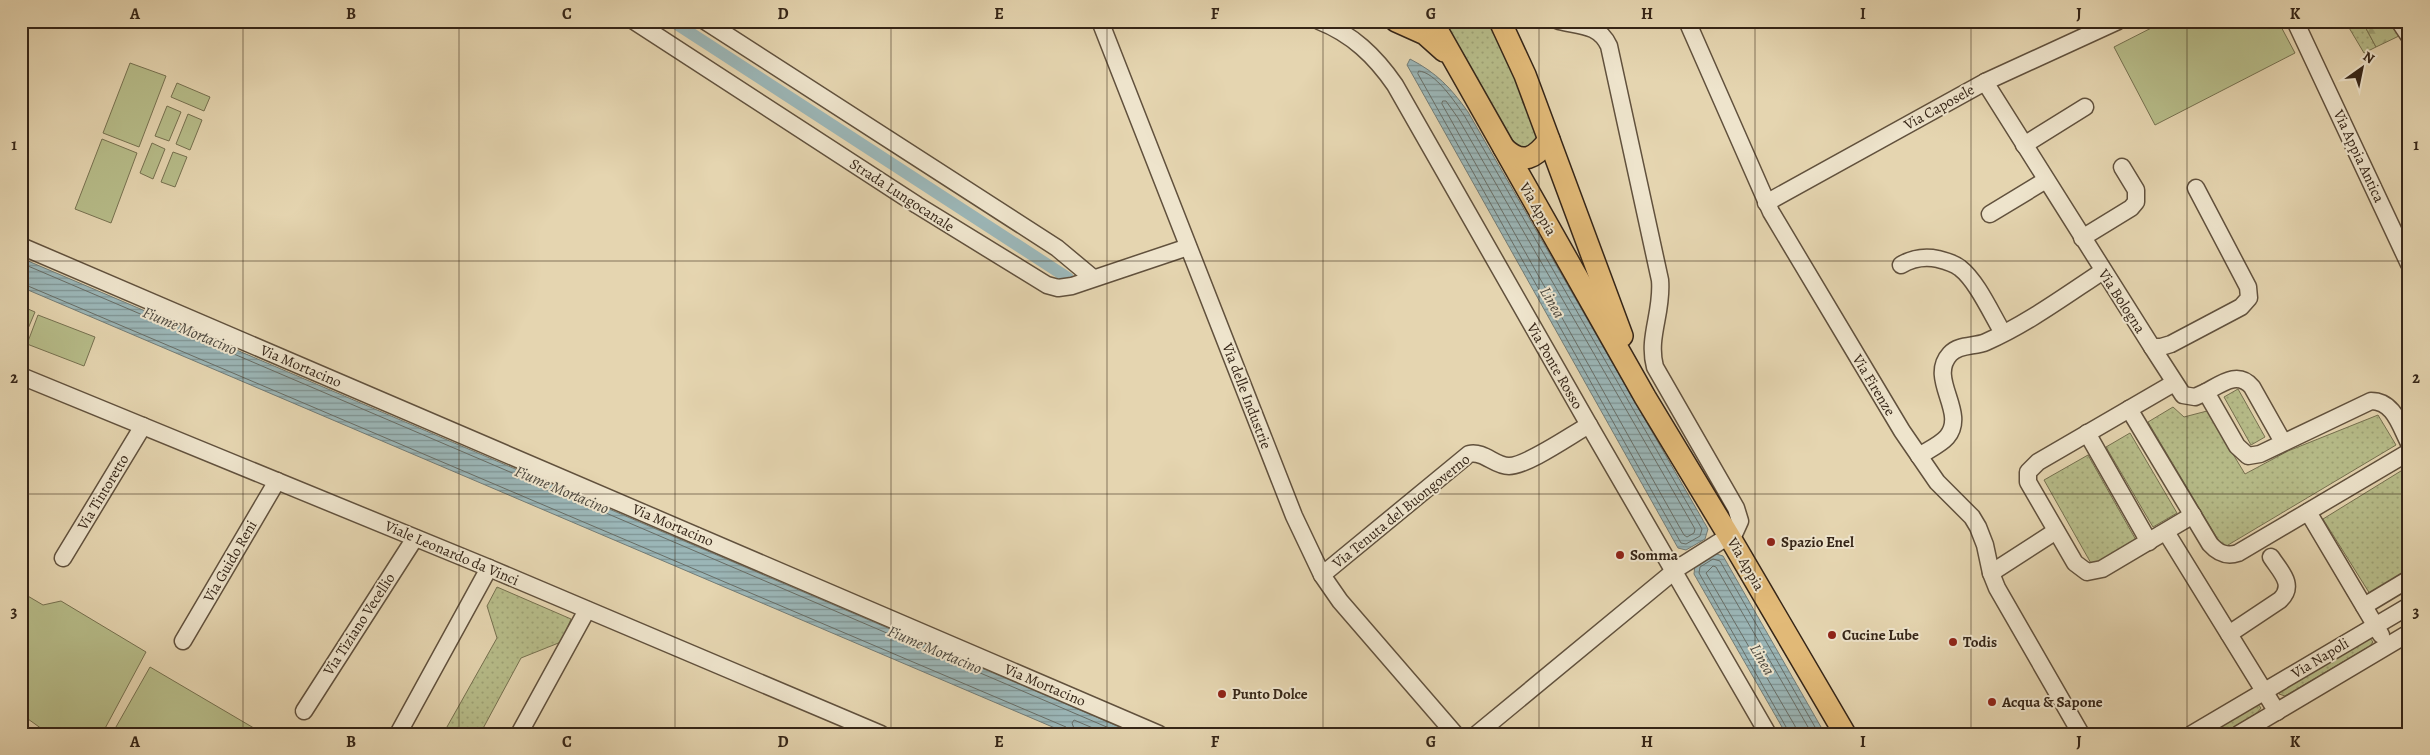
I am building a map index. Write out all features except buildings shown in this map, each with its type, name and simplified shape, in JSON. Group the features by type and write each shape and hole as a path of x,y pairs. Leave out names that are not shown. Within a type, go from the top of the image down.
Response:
{"main road":[{"path":"1396,21 1420,32 1437,44 1454,60"},
{"name":"Via Appia","path":"1432,21 1726,538 1844,734"},
{"name":"Via Appia","path":"1500,21 1520,64 1645,397"},
{"path":"1504,148 1513,157 1528,158 1537,154 1549,140"}],"street":[{"name":"Strada Lungocanale","path":"634,21 1039,282 1063,288 1188,247"},
{"path":"705,21 1057,248 1093,278"},
{"name":"Via delle Industrie","path":"1100,21 1294,516 1322,575 1348,610 1455,734"},
{"name":"Via Ponte Rosso","path":"1318,21 1355,40 1375,58 1390,78 1588,425 1676,570 1768,734"},
{"path":"1477,734 1676,570 1726,538 1737,530 1740,524 1738,511 1659,378 1653,362 1652,340 1660,309 1660,280 1609,46 1604,37 1591,27 1559,21"},
{"name":"Via Firenze","path":"1687,21 1766,203 1919,456 1943,489 1972,517 1978,527 1985,545 1991,573 2080,734"},
{"name":"Via Caposele","path":"1766,203 1985,82 2118,21"},
{"name":"Via Appia Antica","path":"2295,21 2409,264"},
{"path":"2399,21 2409,36"},
{"name":"Via Bologna","path":"1985,82 2152,347 2171,344 2241,307 2249,298 2248,287 2196,188"},
{"path":"2024,145 2085,108"},
{"path":"2082,238 2131,208 2136,202 2136,190 2122,167"},
{"path":"1990,214 2046,180"},
{"name":"Via Mortacino","path":"21,246 1159,734"},
{"path":"1901,265 1910,260 1925,257 1948,262 1961,268 1971,280 2003,333"},
{"path":"1919,456 1945,439 1954,426 1954,418 1942,376 1947,358 1957,349 1982,344 2003,333 2103,271"},
{"path":"2152,347 2174,383 2186,397 2195,397 2231,379 2245,380 2252,387 2283,442"},
{"name":"Viale Leonardo da Vinci","path":"21,376 489,568 881,734"},
{"path":"2174,383 2038,462 2028,472 2029,486 2075,563 2087,572 2102,569 2193,515"},
{"path":"2206,392 2237,446 2244,454 2256,456 2362,404 2375,401 2389,408 2409,444"},
{"path":"2129,409 2212,546 2227,555 2238,552 2409,452"},
{"name":"Via Tenuta del Buongoverno","path":"1322,575 1469,454 1479,453 1500,464 1513,466 1528,460 1588,425"},
{"name":"Via Tintoretto","path":"63,558 143,426"},
{"path":"2087,433 2149,542"},
{"name":"Via Guido Reni","path":"183,641 277,481"},
{"path":"2308,512 2387,646"},
{"path":"1991,573 2056,531"},
{"path":"2166,532 2277,712"},
{"name":"Via Tiziano Vecellio","path":"304,711 416,538"},
{"path":"2229,634 2286,594 2287,582 2271,557"},
{"path":"398,734 489,568"},
{"path":"2364,606 2409,579"},
{"name":"Via Napoli","path":"2192,734 2409,606"},
{"path":"519,734 587,610"},
{"name":"Via Napoli","path":"2239,734 2409,632"}],"green space":[{"path":"1438,21 1492,21 1540,139 1533,149 1511,149"},
{"path":"2165,21 2278,21 2295,53 2155,125 2114,47"},
{"path":"2345,21 2362,21 2376,47 2364,53"},
{"path":"2362,21 2392,21 2401,35 2376,47"},
{"path":"130,63 166,76 139,147 103,133"},
{"path":"177,83 210,97 204,111 171,97"},
{"path":"167,106 181,112 169,141 155,136"},
{"path":"188,114 202,120 190,150 176,144"},
{"path":"102,139 137,153 111,223 75,209"},
{"path":"152,143 165,149 153,179 140,173"},
{"path":"173,152 187,157 175,187 161,182"},
{"path":"21,306 35,312 22,343 21,343"},
{"path":"38,315 95,337 84,366 27,344"},
{"path":"2238,389 2265,437 2251,445 2224,397"},
{"path":"2173,407 2184,417 2207,411 2245,474 2288,451 2378,415 2396,445 2223,548 2148,422"},
{"path":"2130,433 2177,513 2153,527 2106,447"},
{"path":"2088,455 2136,540 2092,565 2044,480"},
{"path":"2409,466 2409,570 2370,594 2323,519"},
{"path":"497,587 571,619 561,642 521,658 480,734 443,734 497,638 487,606"},
{"path":"21,592 43,605 61,601 146,652 102,734 49,734 21,714"},
{"path":"2370,638 2373,642 2370,646 2285,696 2279,694 2279,691"},
{"path":"150,667 264,734 112,734"},
{"path":"2258,704 2261,708 2257,713 2222,734 2205,734"}],"water":[{"name":"Linea","path":"1410,59 1443,82 1468,112 1708,529 1705,539 1686,550 1678,548 1407,65"},
{"name":"Fiume Mortacino","path":"21,258 1136,734 1069,734 21,287"},
{"name":"Linea","path":"1713,553 1723,556 1825,734 1786,734 1694,574 1695,564"}],"waterway":[{"path":"672,21 1068,278"}],"place":[{"name":"Spazio Enel","path":"1771,542"},
{"name":"Somma","path":"1620,555"},
{"name":"Cucine Lube","path":"1832,635"},
{"name":"Todis","path":"1953,642"},
{"name":"Punto Dolce","path":"1222,694"},
{"name":"Acqua & Sapone","path":"1992,702"}]}
